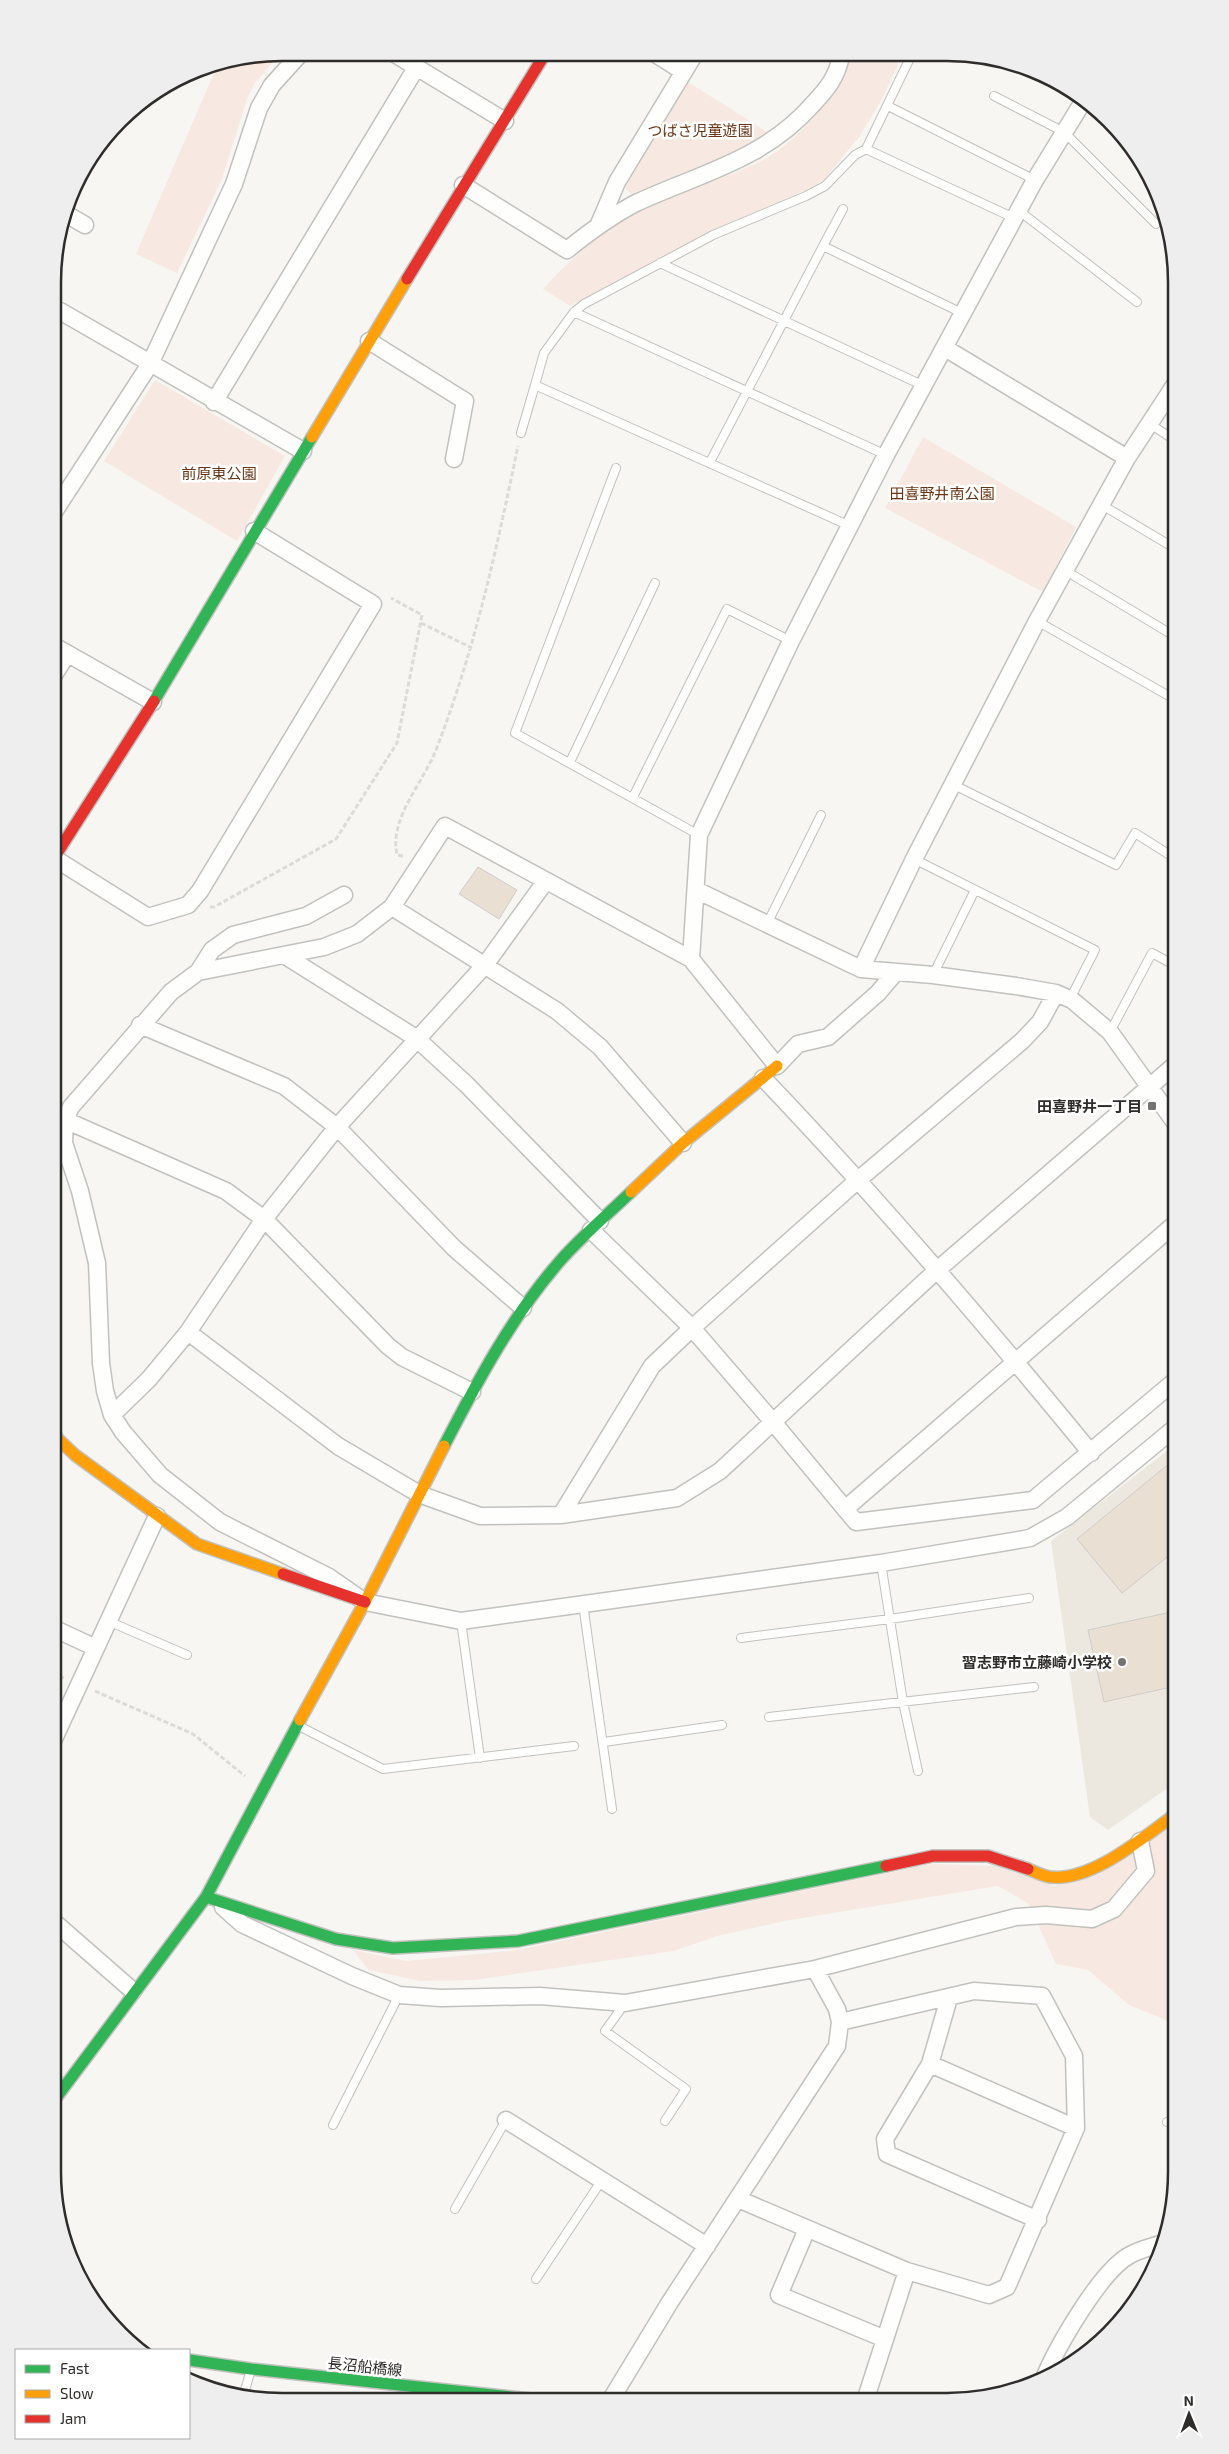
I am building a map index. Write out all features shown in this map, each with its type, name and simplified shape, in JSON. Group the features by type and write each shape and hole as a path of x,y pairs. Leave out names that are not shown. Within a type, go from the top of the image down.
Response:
{"street":[{"path":"61,501 150,364 234,184 259,108 272,85 294,61"},
{"path":"405,61 505,121"},
{"path":"61,847 153,702 463,185 505,121 541,61"},
{"path":"667,61 684,72"},
{"path":"599,224 617,182 690,61"},
{"path":"463,185 568,250 599,224 636,204 751,155 776,138 798,121 832,83 839,61"},
{"path":"214,402 416,68"},
{"path":"691,959 699,835 791,642 886,455 1016,214 1080,106"},
{"path":"71,217 85,224"},
{"path":"61,317 150,364 303,451"},
{"path":"369,341 465,401 454,459"},
{"path":"945,348 1126,458"},
{"path":"861,969 914,859 1037,621 1126,458 1168,397"},
{"path":"61,862 148,917 188,905 200,891 373,604 254,531"},
{"path":"61,650 153,702"},
{"path":"198,972 324,947 357,934 392,907 445,826 545,882 691,959 777,1066"},
{"path":"112,1415 149,1379 188,1332 264,1219 337,1127 416,1038 485,965 545,882"},
{"path":"696,890 861,969 933,975 1063,996 1110,1032 1168,1113"},
{"path":"344,896 306,916 233,935 212,950 198,972 171,992 140,1025 72,1107 65,1120 64,1144 80,1191 97,1263 101,1363 105,1391 112,1415 122,1432 160,1474 220,1522 329,1577 365,1602"},
{"path":"392,907 558,1010 600,1046 683,1143"},
{"path":"284,954 416,1038 467,1085 692,1328 856,1522 1033,1500 1168,1387"},
{"path":"61,2091 133,1991 213,1900 262,1789 365,1602 472,1392 523,1308 560,1261 595,1225 683,1143 777,1066 798,1044 828,1037 878,993 895,973"},
{"path":"561,1515 652,1366 858,1180 1022,1040 1063,996"},
{"path":"140,1025 284,1086 337,1127 454,1248 523,1308"},
{"path":"188,1332 338,1446 419,1494 480,1516 561,1515 677,1498 720,1471 936,1271 1168,1071"},
{"path":"763,1078 858,1180 1016,1362 1091,1453"},
{"path":"65,1120 226,1191 264,1219 388,1346 402,1357 472,1392"},
{"path":"845,1509 1168,1230"},
{"path":"61,1442 75,1455 156,1516 197,1544 365,1602 461,1621 881,1563 1030,1538 1067,1517 1168,1434"},
{"path":"61,1724 156,1516"},
{"path":"61,1632 96,1648"},
{"path":"213,1900 336,1940 393,1948 518,1941 933,1856 988,1856 1050,1877 1082,1872 1102,1865 1140,1841 1168,1820"},
{"path":"213,1900 242,1924 352,1976 399,1995 441,1998 540,1996 625,2003 815,1968 1016,1917 1046,1915 1092,1919 1114,1909 1146,1871 1140,1841"},
{"path":"61,1928 133,1991"},
{"path":"614,2393 707,2246 838,2046 840,2022 837,2009 815,1968"},
{"path":"738,2198 907,2271 989,2296 1008,2287 1076,2128 1074,2056 1042,1996 974,1991 840,2022"},
{"path":"949,1998 930,2064 885,2139 887,2154 1038,2220"},
{"path":"930,2064 1076,2128"},
{"path":"506,2120 707,2246"},
{"path":"807,2229 779,2295 885,2339"},
{"path":"1048,2368 1053,2356 1077,2316 1106,2277 1129,2255 1155,2246"},
{"path":"868,2393 907,2271"},
{"name":"長沼船橋線","path":"190,2360 251,2369 474,2393"}],"lane":[{"path":"521,433 544,353 574,312 584,304 713,235 813,193 825,186 855,155 866,149 909,61"},
{"path":"994,96 1064,132 1156,224"},
{"path":"888,106 1035,180"},
{"path":"866,149 1016,214 1137,302"},
{"path":"710,462 843,209"},
{"path":"823,246 962,313"},
{"path":"660,263 924,386"},
{"path":"574,312 886,455"},
{"path":"535,385 850,526"},
{"path":"1150,424 1168,436"},
{"path":"616,468 515,733 699,835"},
{"path":"1102,505 1168,544"},
{"path":"1066,571 1168,632"},
{"path":"570,762 655,583"},
{"path":"633,797 727,609 791,642"},
{"path":"1037,621 1168,692"},
{"path":"952,784 1116,865 1135,833 1168,854"},
{"path":"767,924 821,815"},
{"path":"914,859 1095,950 1063,996"},
{"path":"933,975 975,890"},
{"path":"1110,1032 1152,953 1168,962"},
{"path":"881,1563 903,1702 918,1771"},
{"path":"741,1638 890,1619 1029,1598"},
{"path":"583,1604 612,1809"},
{"path":"108,1621 187,1655"},
{"path":"461,1621 480,1758"},
{"path":"769,1717 1034,1687"},
{"path":"297,1725 383,1769 574,1746"},
{"path":"604,1742 722,1725"},
{"path":"333,2125 399,1995"},
{"path":"625,2003 605,2031 686,2089 665,2121"},
{"path":"455,2209 506,2120"},
{"path":"536,2279 602,2180"},
{"path":"245,2389 251,2369"}],"path":[{"path":"394,842 402,816 433,758 472,648 493,567 521,433"},
{"path":"188,905 214,907 336,839 397,743 422,615 386,595 373,604"},
{"path":"421,622 472,648"},
{"path":"80,1684 193,1734 262,1789"}],"shaded area":[{"name":"習志野市立藤崎小学校","path":"1168,1450 1168,1788 1108,1830 1090,1817 1051,1541"}],"green space":[{"path":"849,61 900,61 881,101 859,137 824,180 806,190 710,231 570,306 543,289 587,246 625,218 653,203 741,170 765,159 783,147 808,124 832,96 843,78"},
{"path":"273,62 254,84 247,99 222,179 177,273 136,254 214,72 254,63"},
{"name":"つばさ児童遊園","path":"688,82 769,133 745,148 631,194 625,188"},
{"name":"前原東公園","path":"155,380 285,456 237,541 104,461"},
{"name":"田喜野井南公園","path":"923,437 1076,527 1043,592 885,508"},
{"path":"1168,1828 1168,2021 1129,2005 1088,1970 1056,1964 1028,1903 998,1886 784,1921 717,1936 674,1951 474,1980 420,1981 369,1970 353,1950 406,1961 517,1950 932,1864 996,1866 1054,1886"}],"building":[{"path":"478,867 517,890 499,919 459,894"},
{"path":"1168,1465 1168,1556 1122,1593 1077,1539"},
{"path":"1168,1613 1168,1688 1104,1702 1088,1630"}],"traffic: fast":[{"path":"154,701 312,437"},
{"path":"444,1446 496,1350 526,1304 568,1252 631,1192"},
{"path":"61,2091 206,1897 300,1720"},
{"path":"206,1897 336,1939 393,1948 518,1941 886,1866"},
{"path":"190,2360 251,2369 474,2393"}],"traffic: slow":[{"path":"312,437 407,279"},
{"path":"631,1192 683,1143 777,1066"},
{"path":"61,1442 75,1455 197,1544 283,1574"},
{"path":"300,1720 365,1602 444,1446"},
{"path":"1028,1869 1050,1877 1066,1877 1083,1872 1116,1856 1168,1820"}],"traffic: jam":[{"path":"407,279 541,61"},
{"path":"61,847 154,701"},
{"path":"283,1574 365,1602"},
{"path":"886,1866 933,1856 988,1856 1028,1869"}],"place":[{"name":"田喜野井一丁目","path":"1152,1106"},
{"name":"習志野市立藤崎小学校","path":"1122,1662"}]}
